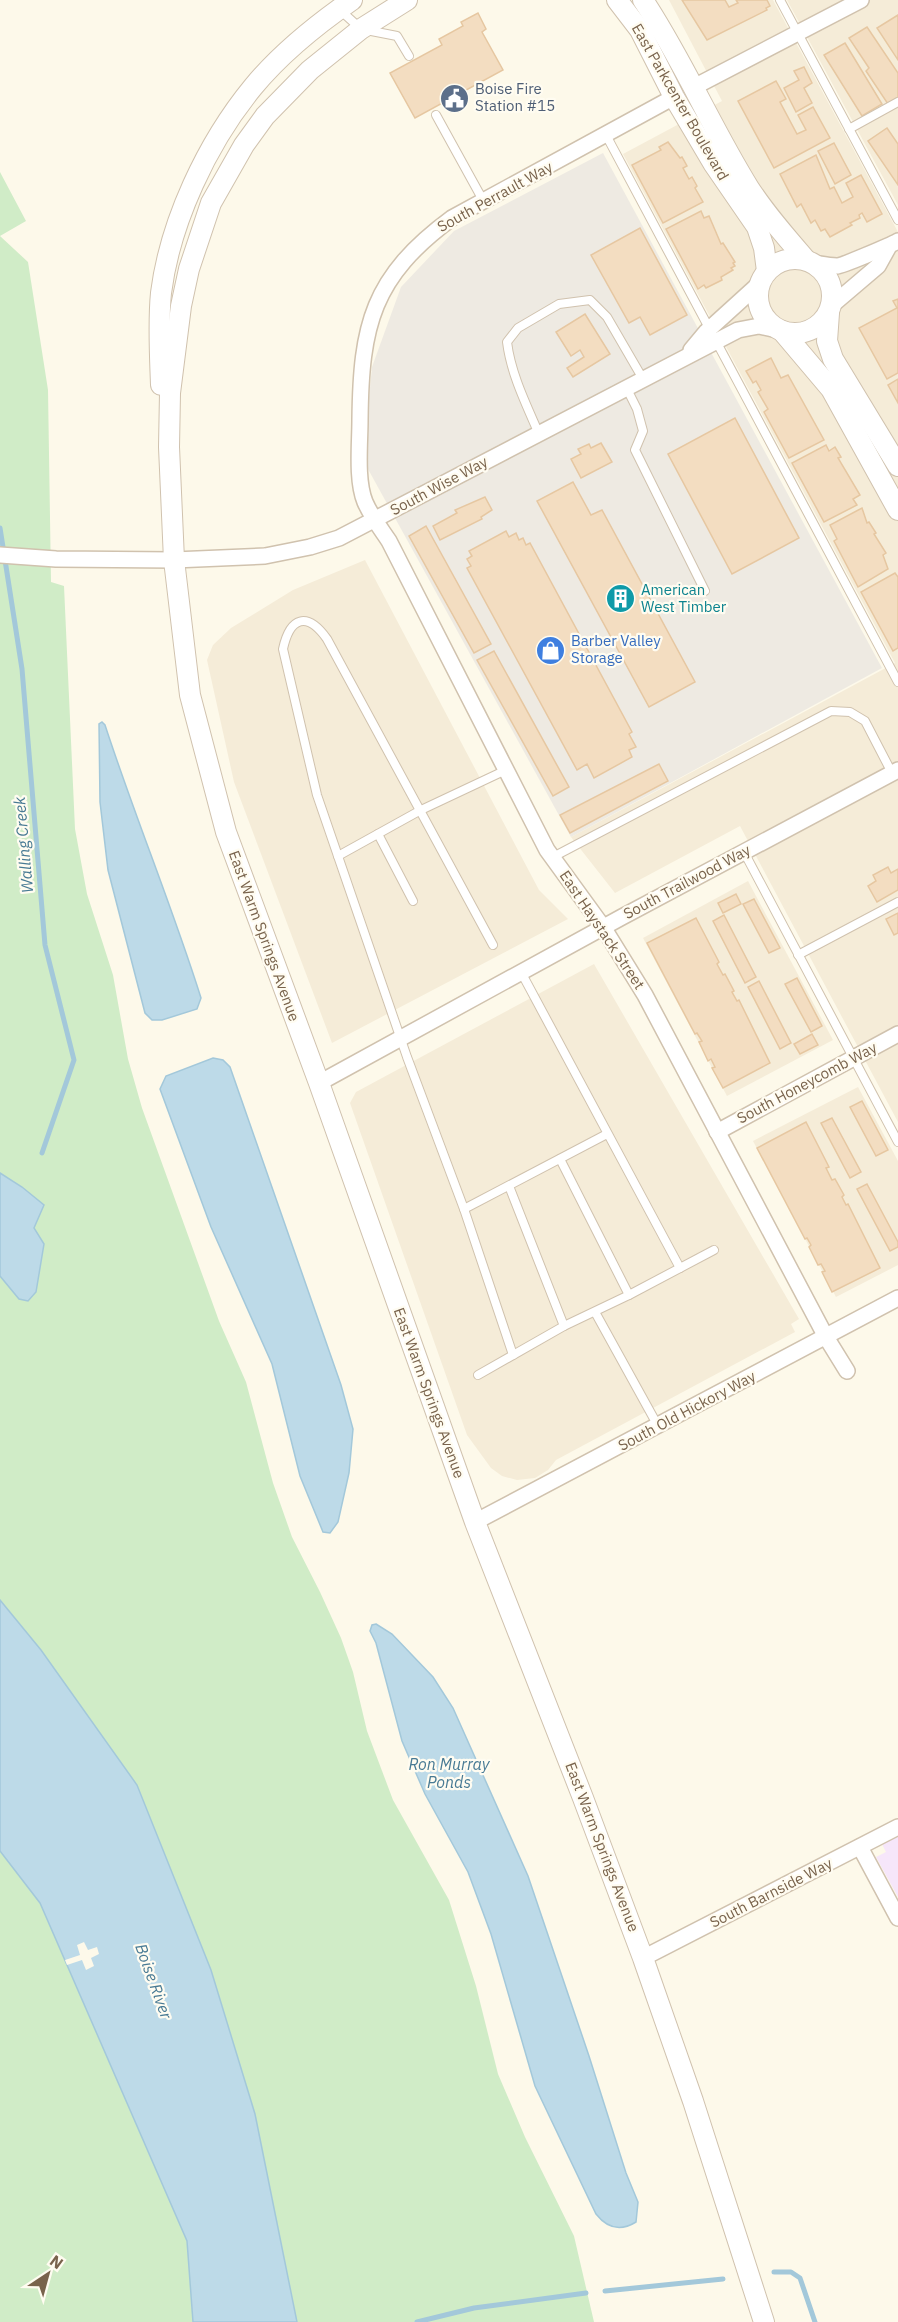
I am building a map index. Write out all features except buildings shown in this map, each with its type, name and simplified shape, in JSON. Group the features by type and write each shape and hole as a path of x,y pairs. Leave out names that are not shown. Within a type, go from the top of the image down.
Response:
{"street":[{"name":"East Warm Springs Avenue","path":"407,0 361,29 310,70 265,116 244,145 211,203 189,269 181,306 170,393 169,447 174,560 190,695 226,832 319,1083 475,1522 644,1958 764,2322"},
{"name":"East Parkcenter Boulevard","path":"617,0 640,30 674,97 712,163 757,227 764,248 763,277"},
{"name":"East Parkcenter Boulevard","path":"643,0 667,35 750,189 778,228 810,261"},
{"path":"694,87 861,0"},
{"name":"East Warm Springs Avenue","path":"169,447 162,397 161,293 178,219 211,152 240,103 285,53 346,4"},
{"name":"South Perrault Way","path":"375,520 364,500 360,466 360,377 362,353 369,324 379,297 395,271 426,237 452,218 674,97"},
{"path":"893,244 838,266 792,258 783,260 763,277 759,303 762,312 774,326 782,331 831,389 898,508"},
{"path":"782,331 799,333 808,331 824,320 830,310 878,266 893,244"},
{"path":"810,261 822,269 833,290 827,341 833,359 898,466"},
{"name":"South Wise Way","path":"0,555 56,559 174,560 265,556 310,548 339,538 688,354 713,335 763,277"},
{"name":"South Wise Way","path":"713,335 759,326 782,331"},
{"name":"East Haystack Street","path":"375,520 389,541 553,857 603,927 645,995 826,1337 848,1371"},
{"name":"South Trailwood Way","path":"319,1083 603,927 895,771"},
{"name":"South Honeycomb Way","path":"717,1132 898,1034"},
{"name":"South Old Hickory Way","path":"475,1522 898,1298"},
{"name":"South Barnside Way","path":"644,1958 898,1827"},
{"path":"860,1847 898,1918"}],"lane":[{"path":"780,0 898,220"},
{"path":"346,4 361,29 397,36 409,56"},
{"path":"849,129 898,102"},
{"path":"436,115 484,202"},
{"path":"606,135 898,682"},
{"path":"539,434 517,381 507,342 518,328 559,304 590,300 608,317 643,379"},
{"path":"626,387 644,431 635,450 705,591"},
{"path":"493,945 327,639 319,627 309,620 292,626 285,636 282,649 317,795 401,1038 464,1209 513,1355"},
{"path":"553,857 831,711 850,712 865,721 895,771"},
{"path":"338,856 421,810 506,770"},
{"path":"378,834 413,901"},
{"path":"744,852 898,1142"},
{"path":"798,955 898,902"},
{"path":"521,972 680,1268"},
{"path":"464,1209 607,1134"},
{"path":"560,1159 629,1295"},
{"path":"509,1186 564,1326"},
{"path":"478,1375 564,1326 714,1250"},
{"path":"595,1312 658,1426"}],"shaded area":[{"path":"669,0 773,0 898,232 898,1122 740,826 615,893 571,837 895,663 623,154 722,101"},
{"path":"787,0 898,0 898,205"},
{"path":"603,153 882,668 571,837 363,460 372,367 401,287 454,231"},
{"path":"365,560 539,890 568,919 332,1043 234,782 207,660 213,645 231,628 293,590"},
{"path":"748,881 833,1040 727,1096 643,938"},
{"path":"594,964 799,1319 791,1324 795,1332 556,1460 548,1470 535,1478 517,1480 502,1476 491,1468 467,1435 350,1103 356,1092"},
{"path":"858,1087 898,1161 898,1265 836,1297 753,1141"},
{"path":"898,1833 898,1897 876,1857 886,1852 881,1842"}],"green space":[{"path":"0,172 26,221 0,236"},
{"path":"0,236 28,262 48,390 51,582 64,586 75,829 87,894 113,975 128,1059 142,1108 219,1321 246,1382 273,1483 292,1537 341,1638 353,1672 367,1731 393,1800 449,1900 476,1986 498,2074 525,2137 574,2236 594,2322 297,2322 255,2114 211,1970 137,1785 41,1650 0,1600"},
{"path":"0,1851 40,1903 187,2241 193,2322 0,2322"}],"water":[{"path":"102,722 105,725 201,998 197,1009 162,1020 152,1020 145,1013 108,870 100,802 99,724"},
{"path":"213,1058 223,1060 230,1067 341,1385 353,1429 349,1473 338,1522 330,1533 323,1532 300,1476 272,1364 211,1227 160,1089 166,1076"},
{"path":"0,1173 44,1205 34,1228 44,1244 36,1292 28,1301 19,1299 0,1276"},
{"name":"Boise River","path":"0,1600 41,1650 137,1785 211,1970 255,2114 297,2322 193,2322 187,2241 40,1903 0,1851"},
{"name":"Ron Murray Ponds","path":"376,1624 392,1634 433,1677 453,1708 528,1876 626,2173 638,2202 636,2222 630,2225 614,2227 605,2223 596,2214 535,2086 491,1934 468,1872 425,1794 402,1741 376,1643 370,1631 372,1625"}],"pier":[{"path":"84,1942 88,1950 97,1947 99,1954 91,1958 94,1966 86,1970 82,1960 67,1965 65,1960 80,1955 77,1945"}],"waterway":[{"name":"Walling Creek","path":"0,528 22,669 45,945 74,1060 42,1153"},
{"path":"774,2272 791,2272 800,2278 815,2322"},
{"path":"605,2291 723,2279"},
{"path":"417,2322 474,2308 586,2293"}],"place":[{"name":"Boise Fire Station #15","path":"454,98"},
{"name":"American West Timber","path":"620,599"},
{"name":"Barber Valley Storage","path":"550,650"}]}
